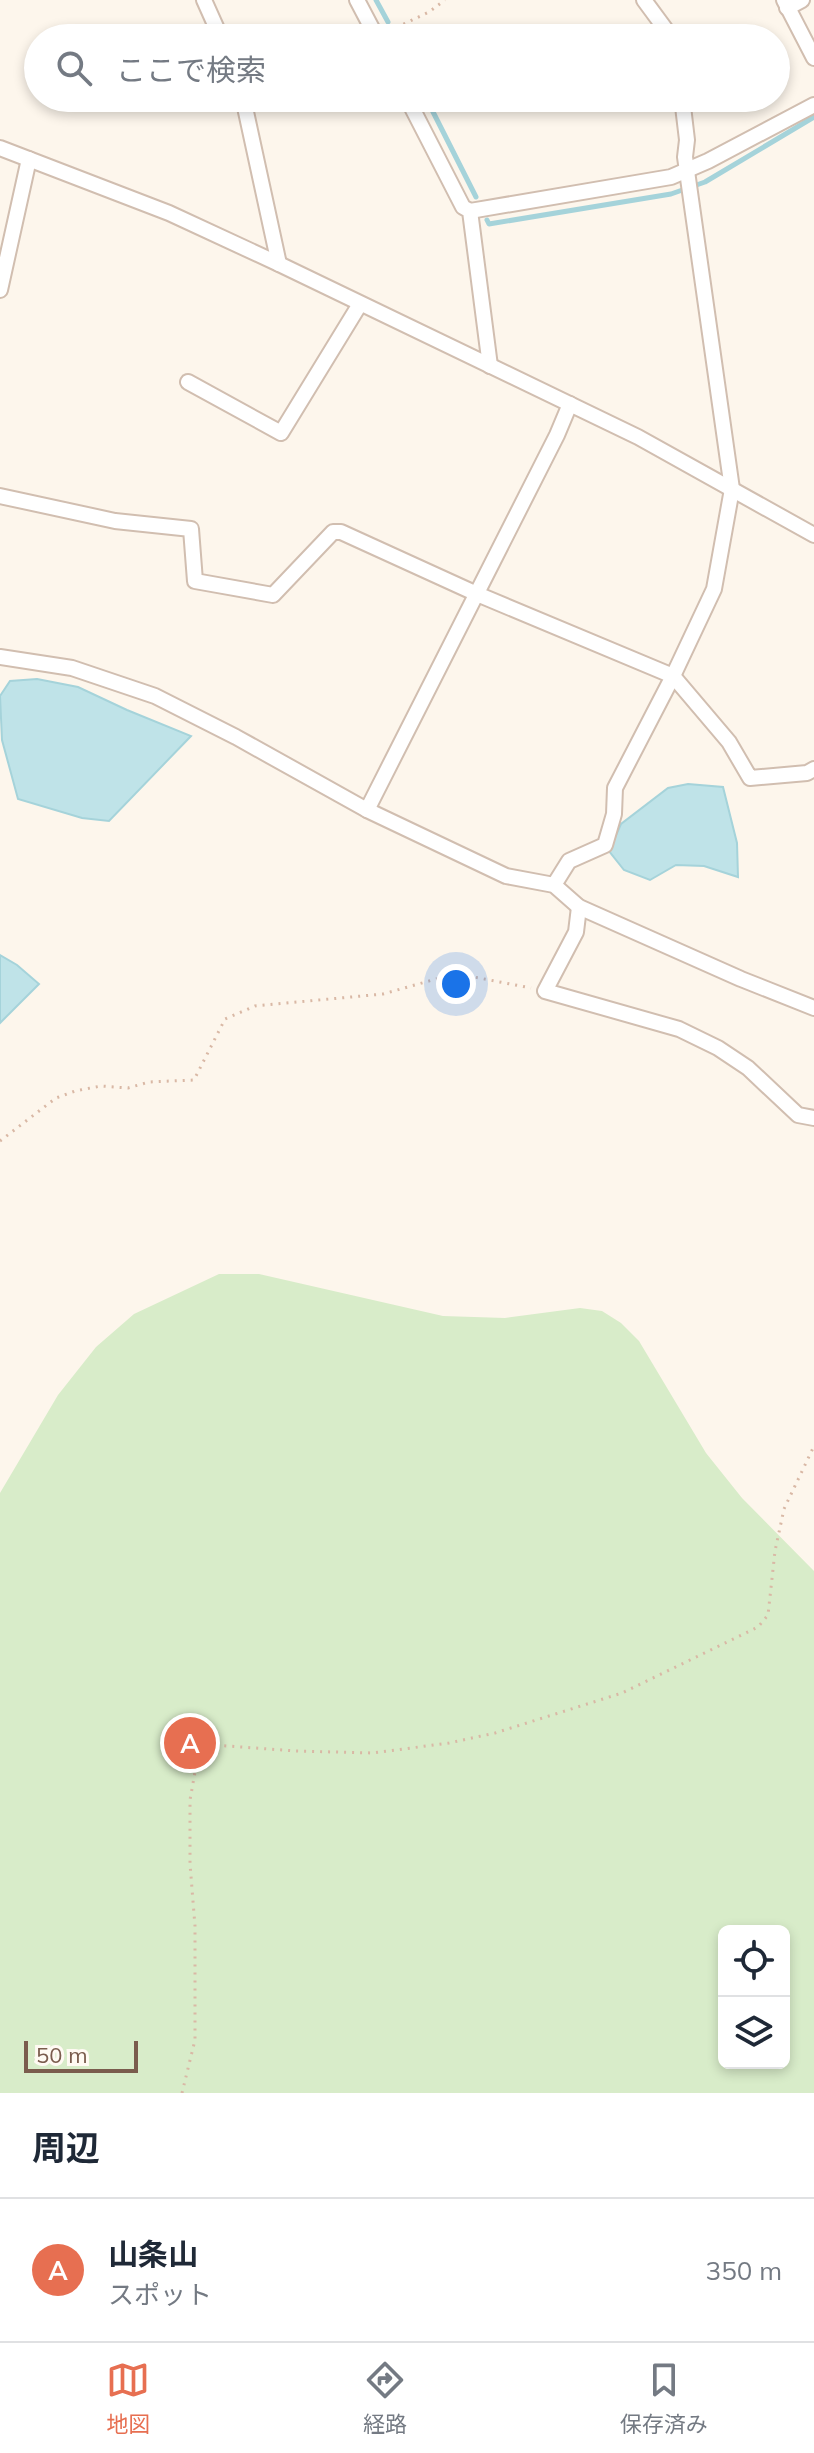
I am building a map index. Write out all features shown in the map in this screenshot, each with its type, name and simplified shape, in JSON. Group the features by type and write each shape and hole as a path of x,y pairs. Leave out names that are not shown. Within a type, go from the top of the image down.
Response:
{"street":[{"path":"204,0 215,24"},
{"path":"357,0 369,24"},
{"path":"644,0 662,24"},
{"path":"802,0 785,4 814,58"},
{"path":"414,112 463,207 470,211 688,174 814,105"},
{"path":"246,112 279,264"},
{"path":"554,885 569,861 605,845 614,814 615,788 714,589 732,489 691,198 683,112"},
{"path":"0,148 169,213 279,264 638,437 814,535"},
{"path":"0,290 29,159"},
{"path":"470,211 490,366"},
{"path":"188,382 281,433 360,304"},
{"path":"367,810 570,404"},
{"path":"0,496 115,521 191,529 195,581 273,595 333,532 341,532 477,594 673,676 729,742 750,778 792,775 814,769"},
{"path":"0,657 72,668 155,696 367,810 506,876 554,885 579,907 814,1008"},
{"path":"579,907 576,932 545,991 679,1029 718,1048 748,1068 798,1115 814,1118"}],"path":[{"path":"404,24 445,0"},
{"path":"0,1141 56,1098 75,1091 101,1086 128,1088 149,1082 194,1080 225,1019 255,1006 383,994 436,979 474,977 545,991"},
{"path":"182,2093 195,2040 190,1800 200,1744 373,1753 449,1743 495,1733 622,1693 643,1683 758,1627 768,1615 775,1551 784,1509 814,1446"}],"green space":[{"path":"219,1274 259,1274 443,1316 505,1318 580,1308 602,1311 621,1323 639,1341 706,1453 742,1498 814,1571 814,2093 0,2093 0,1493 58,1395 96,1347 134,1314"}],"water":[{"path":"37,679 78,687 191,736 109,821 82,818 18,799 2,740 0,696 10,681"},
{"path":"688,784 723,787 737,843 738,877 704,866 676,865 650,880 624,870 609,851 621,824 668,788"},
{"path":"0,955 39,984 0,1023"}],"waterway":[{"path":"376,0 388,22"},
{"path":"433,112 476,197"},
{"path":"487,220 489,224 671,194 705,182 814,117"}],"place":[{"name":"山条山","path":"190,1743"}]}
